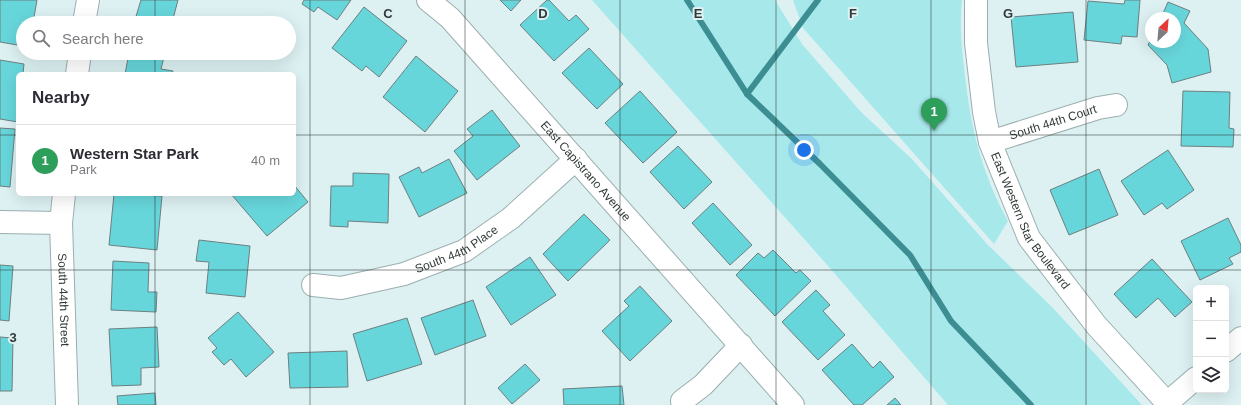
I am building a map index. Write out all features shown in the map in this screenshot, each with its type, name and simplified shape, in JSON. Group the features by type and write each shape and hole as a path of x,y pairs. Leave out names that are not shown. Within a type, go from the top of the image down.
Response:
{"street":[{"path":"85,16 88,0"},
{"name":"East Capistrano Avenue","path":"428,0 450,18 793,405"},
{"name":"East Western Star Boulevard","path":"976,0 976,43 984,112 990,142 1029,238 1096,325 1168,404"},
{"path":"78,72 79,60"},
{"name":"South 44th Court","path":"990,142 1098,108 1116,105"},
{"name":"South 44th Place","path":"313,285 341,288 404,274 464,251 511,218 576,159"},
{"name":"South 44th Street","path":"64,196 61,223 67,405"},
{"path":"0,222 61,223"},
{"path":"1229,348 1241,338"},
{"path":"682,401 703,385 741,345"},
{"path":"1168,404 1193,381"}],"shaded area":[{"path":"592,0 775,0 802,44 861,112 911,158 988,245 1052,307 1142,405 948,405 829,267"},
{"path":"793,0 962,0 962,48 974,133 991,186 1008,221 994,244 803,28"}],"building":[{"path":"0,0 37,0 34,16 16,16 16,45 0,42"},
{"path":"141,0 178,0 174,16 136,16"},
{"path":"304,0 351,0 337,20 318,7 314,12 302,4"},
{"path":"500,0 521,0 511,11"},
{"path":"547,0 549,0 569,21 576,15 589,29 554,61 520,25"},
{"path":"1125,0 1140,0 1137,37 1122,36 1121,44 1084,40 1088,1 1124,4"},
{"path":"1168,2 1190,11 1184,23 1208,49 1211,72 1172,83 1167,65 1151,48 1181,48 1181,12 1164,12"},
{"path":"364,7 407,41 379,77 366,66 362,71 332,48"},
{"path":"1073,12 1078,62 1016,67 1011,17"},
{"path":"589,48 623,84 597,109 562,73"},
{"path":"416,56 458,91 425,132 383,97"},
{"path":"0,60 24,64 23,72 16,72 16,122 0,119"},
{"path":"128,60 163,60 161,69 173,71 173,72 125,72"},
{"path":"640,91 677,132 643,163 605,123"},
{"path":"1183,91 1230,92 1229,128 1234,129 1233,147 1181,146"},
{"path":"492,110 520,146 477,180 454,151 473,136 467,129"},
{"path":"0,128 15,129 10,187 0,186"},
{"path":"678,146 712,182 684,209 650,172"},
{"path":"1168,150 1194,190 1167,209 1162,203 1144,215 1121,181"},
{"path":"449,159 467,193 419,217 399,177 419,167 422,173"},
{"path":"1099,169 1118,215 1069,235 1050,190"},
{"path":"353,173 389,174 388,223 348,221 348,227 330,226 331,186 353,186"},
{"path":"296,187 308,202 267,236 233,196 296,196"},
{"path":"114,196 162,196 157,250 109,245"},
{"path":"713,203 752,245 730,265 692,223"},
{"path":"584,214 610,240 568,281 543,254"},
{"path":"1228,218 1241,245 1241,252 1229,258 1233,264 1200,280 1181,241"},
{"path":"199,240 250,246 245,297 206,293 209,262 196,261"},
{"path":"773,250 796,273 800,270 811,281 775,316 736,275 758,253 764,258"},
{"path":"530,257 556,295 511,325 486,287"},
{"path":"1152,259 1192,302 1175,317 1158,298 1136,318 1114,294"},
{"path":"113,261 149,263 148,292 157,292 156,312 111,310"},
{"path":"0,265 13,266 9,321 0,320"},
{"path":"640,286 672,321 630,361 602,331 629,306 624,301"},
{"path":"816,290 830,305 823,311 845,335 818,360 782,322"},
{"path":"473,300 486,336 435,355 421,318"},
{"path":"238,312 274,352 246,377 231,359 224,365 212,352 217,348 208,338"},
{"path":"407,318 422,364 367,381 353,334"},
{"path":"157,327 159,367 141,368 141,385 112,386 109,329"},
{"path":"0,337 13,338 12,391 0,391"},
{"path":"852,344 873,368 880,361 894,377 862,405 854,405 822,370"},
{"path":"347,351 348,387 290,388 288,353"},
{"path":"525,364 540,380 512,404 498,388"},
{"path":"622,386 624,405 564,405 563,389"},
{"path":"155,393 156,405 118,405 117,396"},
{"path":"895,398 901,405 887,405"}],"waterway":[{"path":"687,0 747,94 820,164 910,255 951,321 1031,405"},
{"path":"747,94 818,0"}],"place":[{"name":"Western Star Park","path":"934,131"}]}
